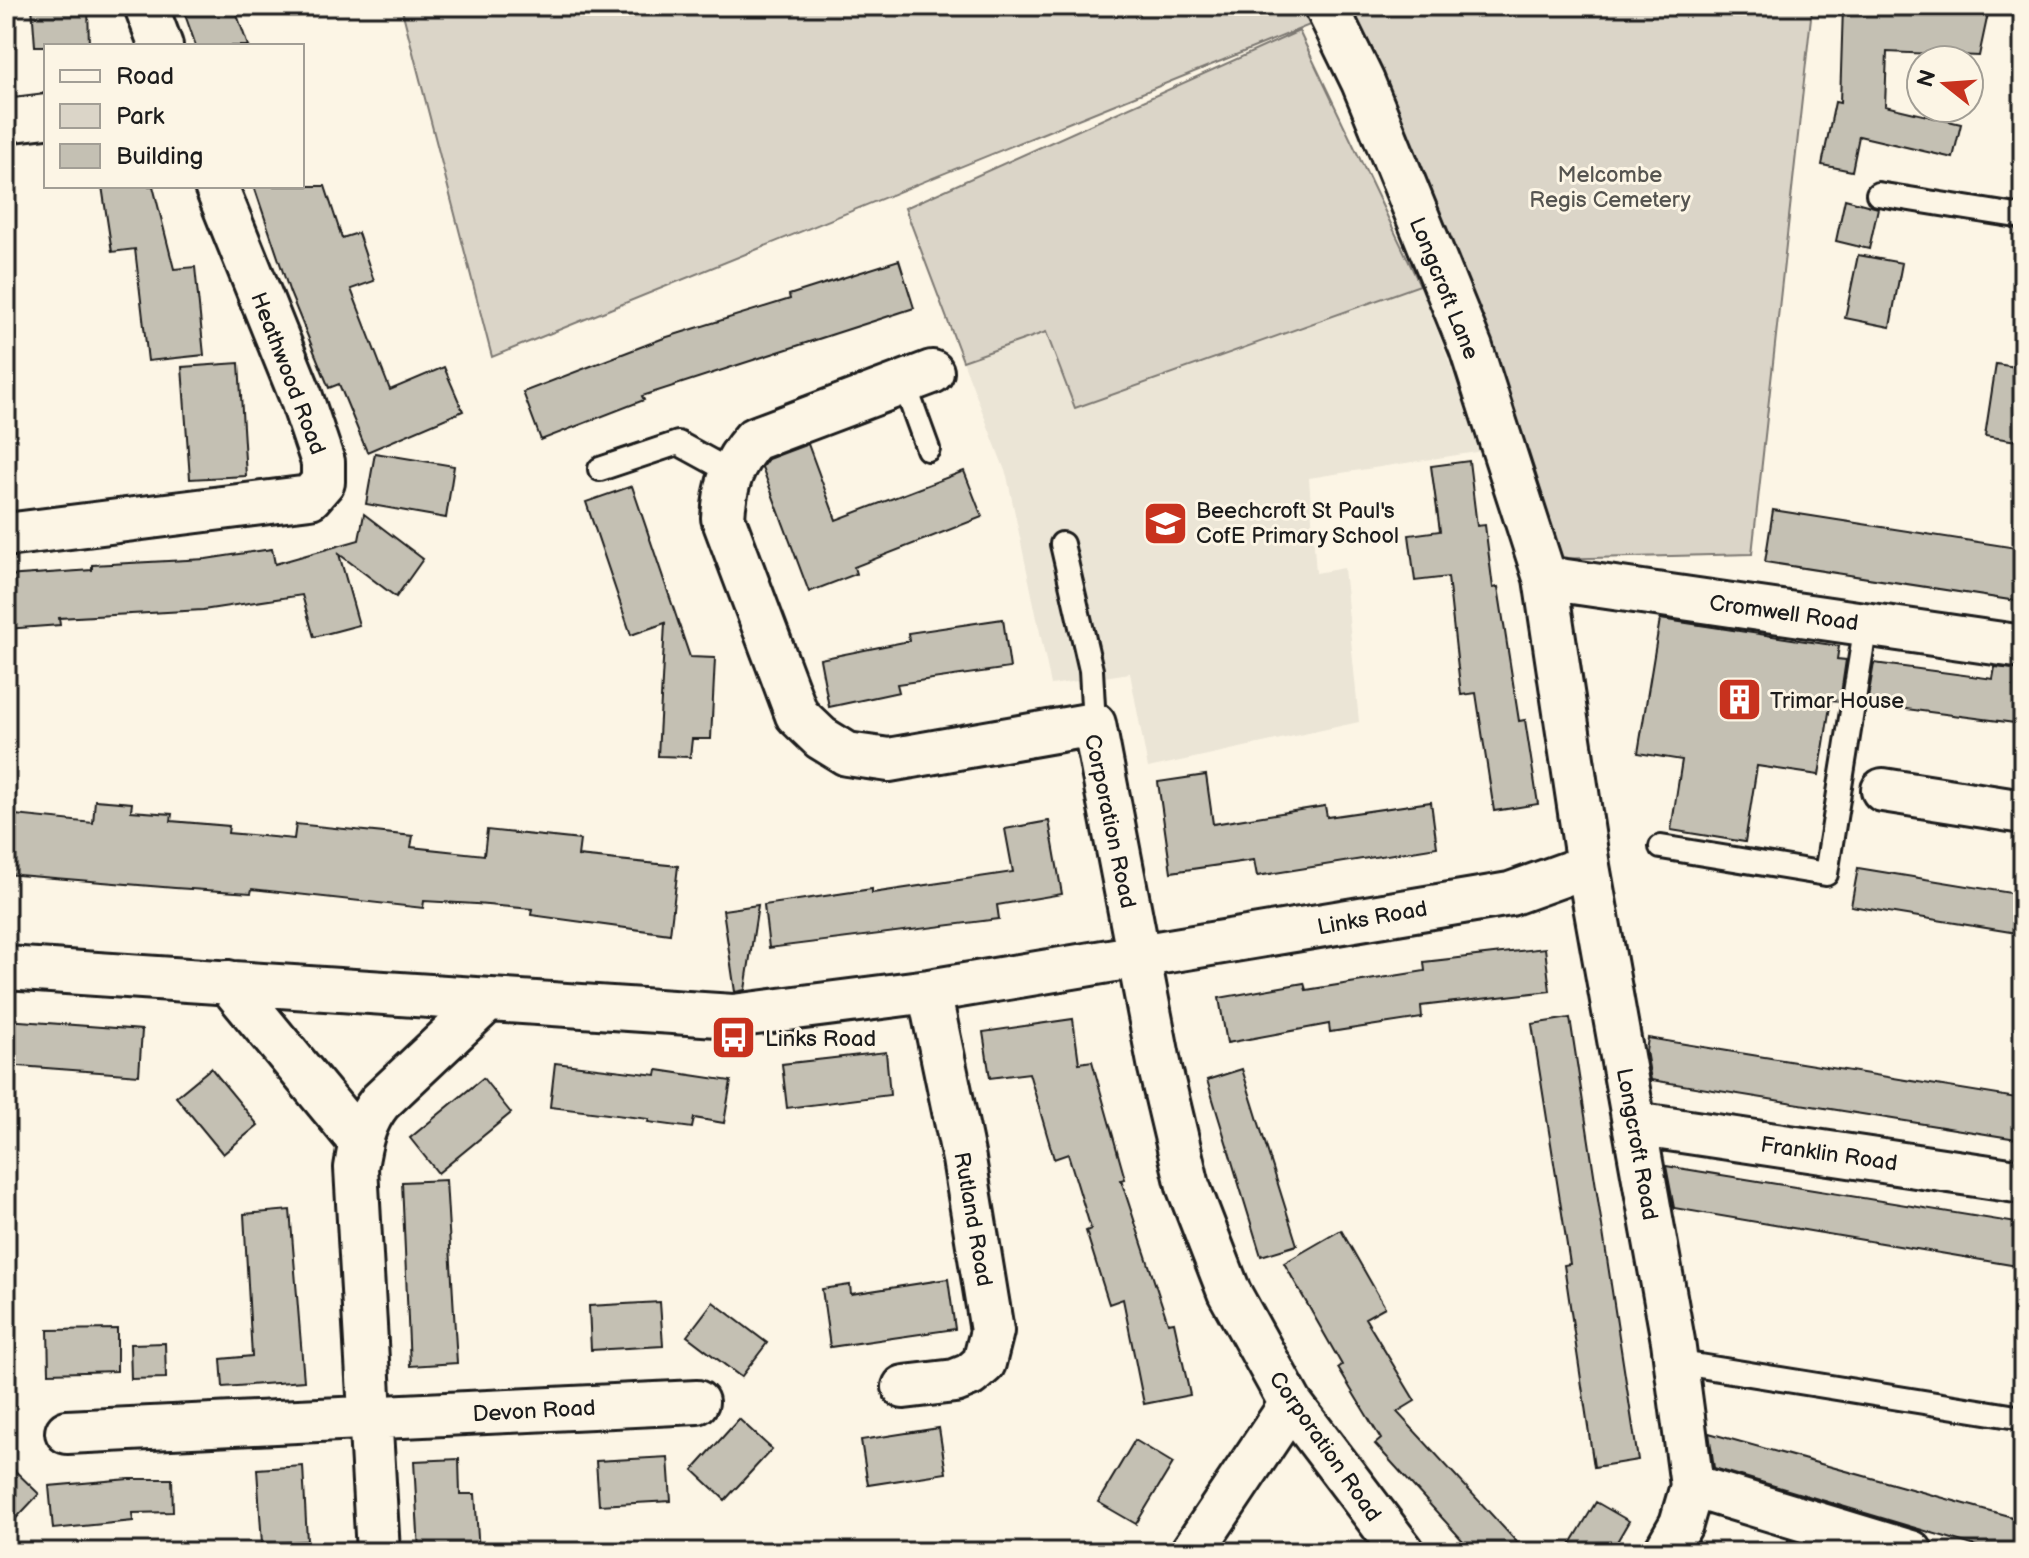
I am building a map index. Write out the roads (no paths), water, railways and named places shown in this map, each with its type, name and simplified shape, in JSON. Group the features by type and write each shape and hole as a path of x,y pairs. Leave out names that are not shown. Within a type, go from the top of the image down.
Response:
{"street":[{"path":"146,6 160,44"},
{"name":"Longcroft Lane","path":"1326,6 1363,82 1471,348 1545,578"},
{"path":"6,121 44,116"},
{"name":"Heathwood Road","path":"6,535 310,497 323,482 323,462 300,394 217,188"},
{"name":"Corporation Road","path":"918,378 754,439 736,460 724,489 723,518 797,715 821,738 847,754 889,760 1094,724 1160,1068 1188,1186 1229,1292 1291,1404 1403,1552"},
{"name":"Cromwell Road","path":"1545,578 2023,647"},
{"name":"Longcroft Road","path":"1545,578 1588,866 1675,1362 1692,1486"},
{"path":"1883,790 2023,812"},
{"name":"Links Road","path":"6,968 733,1016 929,991 1510,894 1588,866"},
{"path":"228,982 360,1142"},
{"name":"Rutland Road","path":"904,1387 955,1381 970,1375 984,1363 992,1331 964,1159 929,991"},
{"path":"378,1552 356,1168 360,1142 367,1117 380,1102 487,1001"},
{"name":"Franklin Road","path":"1635,1124 2023,1182"},
{"name":"Devon Road","path":"67,1432 697,1402"},
{"path":"1192,1552 1291,1404"},
{"path":"1665,1552 1681,1524 1692,1486 1911,1552"}],"lane":[{"path":"1878,194 2023,217"},
{"path":"918,378 928,449"},
{"path":"600,469 678,443 731,472"},
{"path":"1062,544 1091,670 1094,724"},
{"path":"1661,847 1826,874 1866,624"},
{"path":"1675,1362 2023,1418"}],"place":[{"name":"Beechcroft St Paul's CofE Primary School","path":"1165,523"},
{"name":"Trimar House","path":"1739,700"},
{"name":"Links Road","path":"734,1038"}],"park label":[{"name":"Melcombe Regis Cemetery","path":"1610,186"}]}
